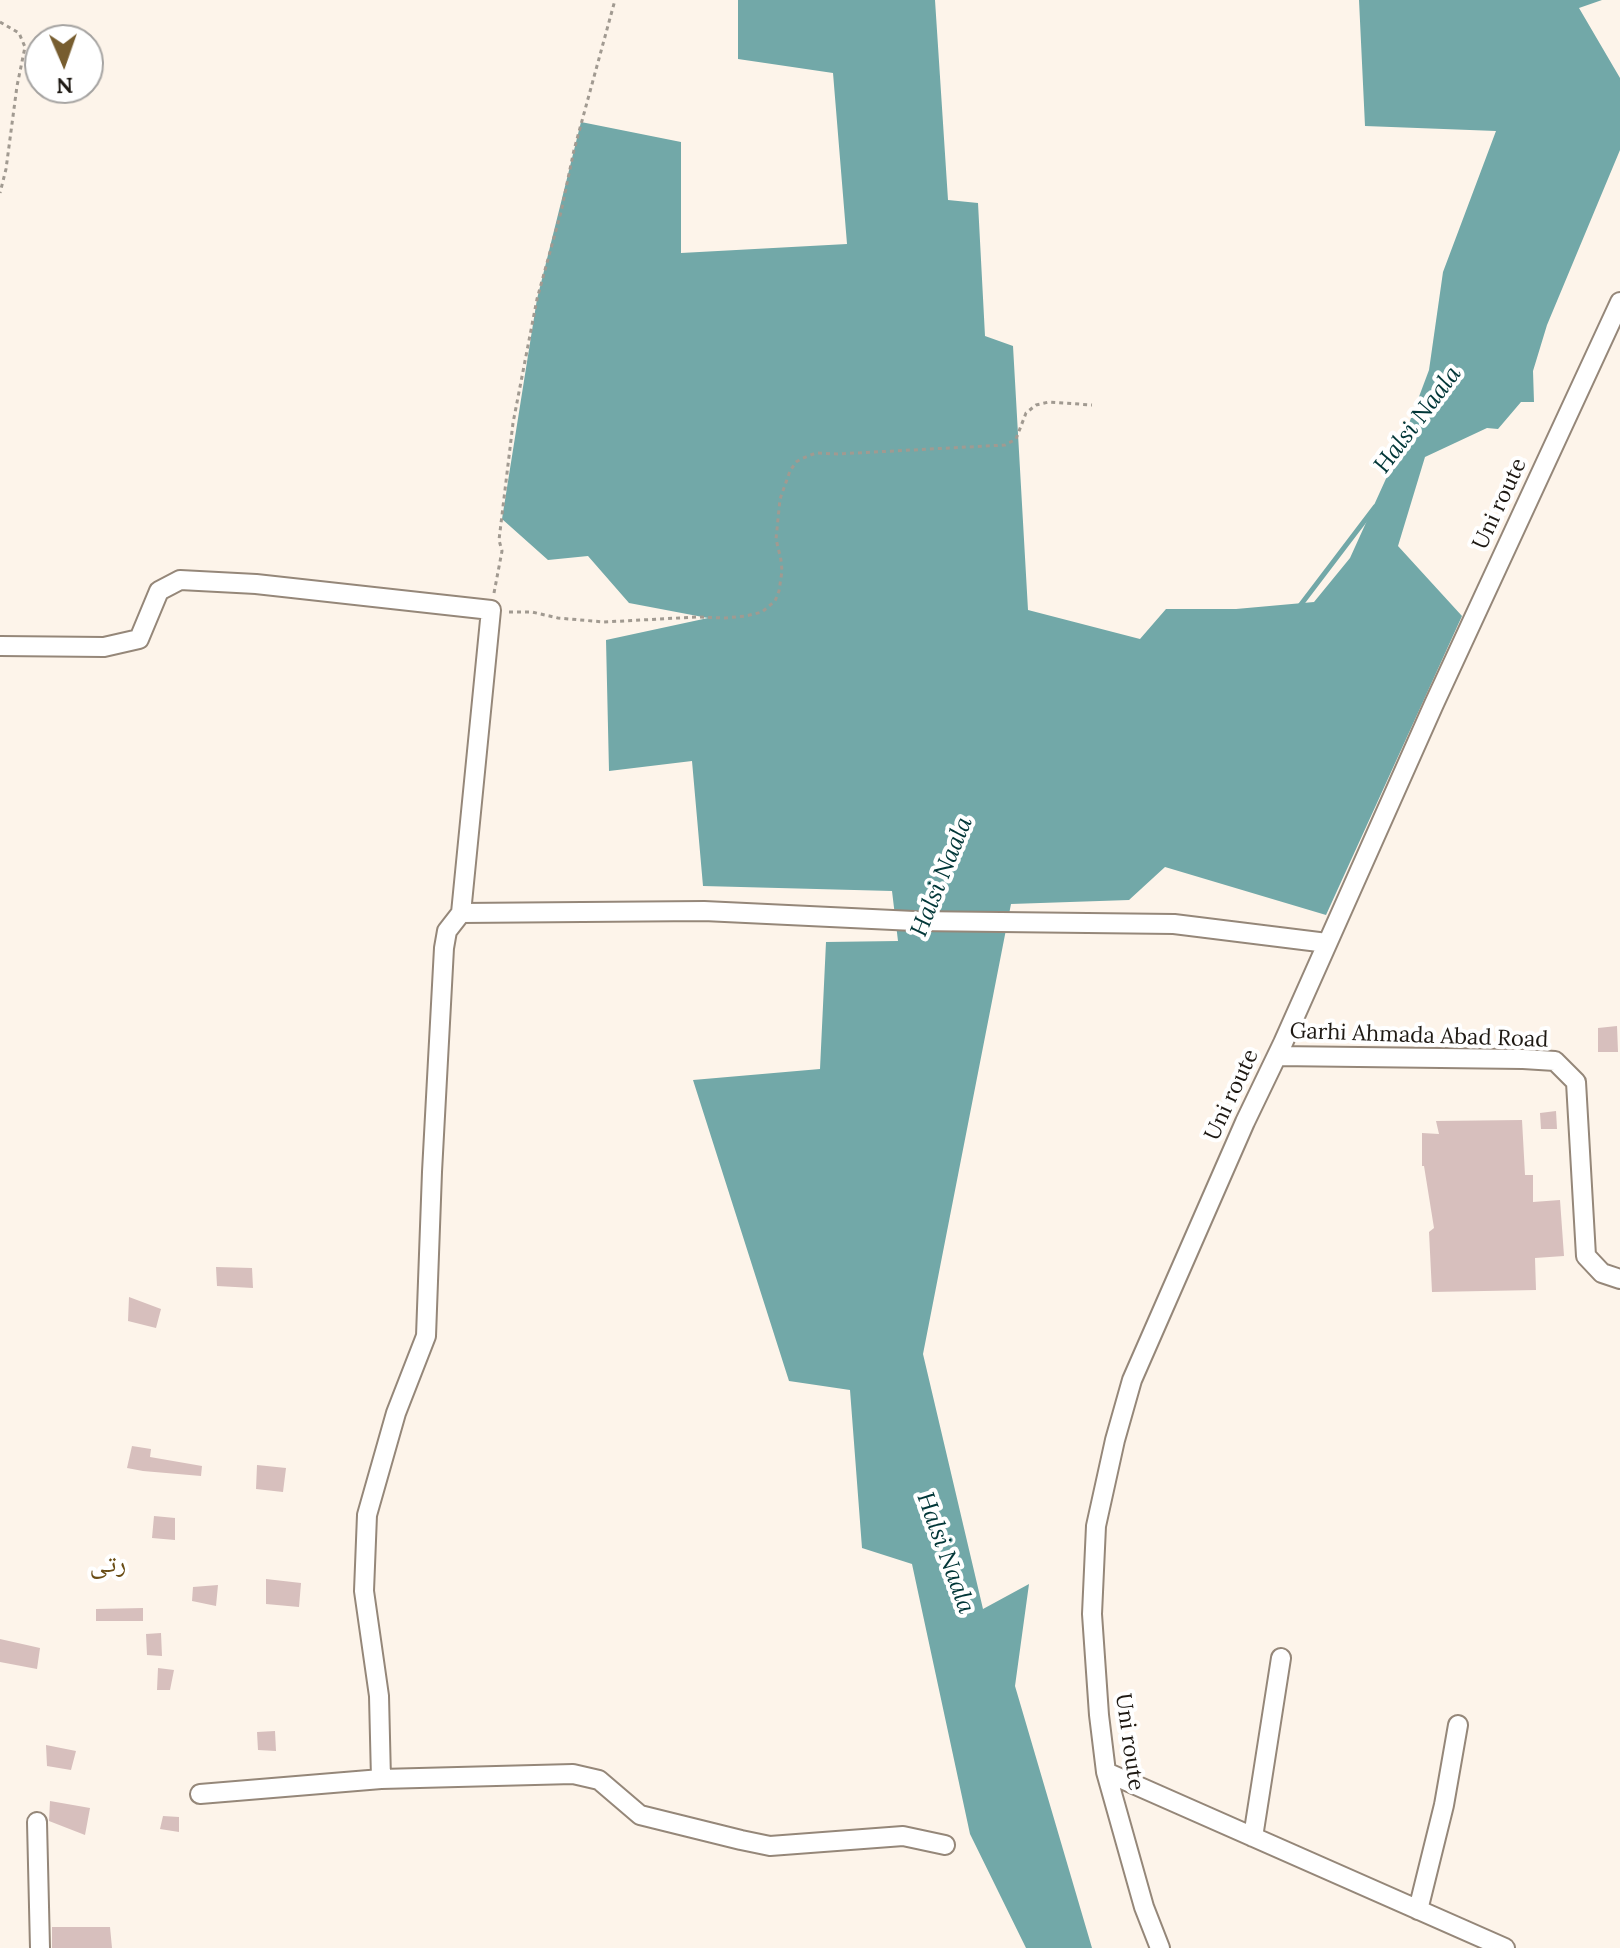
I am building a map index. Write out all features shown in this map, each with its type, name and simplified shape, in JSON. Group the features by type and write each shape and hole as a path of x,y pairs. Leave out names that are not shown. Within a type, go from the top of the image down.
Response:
{"street":[{"name":"Uni route","path":"1160,1948 1144,1907 1106,1772 1099,1715 1092,1614 1096,1526 1115,1440 1132,1380 1245,1122 1620,302"},
{"path":"0,646 104,647 139,639 159,591 180,580 256,584 491,610 461,913 447,931 444,948 426,1336 396,1413 367,1515 364,1591 379,1696 381,1779"},
{"path":"461,913 704,911 914,921 1174,924 1327,943"},
{"name":"Garhi Ahmada Abad Road","path":"1277,1056 1555,1061 1576,1082 1586,1256 1602,1273 1620,1279"},
{"path":"1253,1837 1281,1658"},
{"path":"1418,1910 1444,1805 1458,1725"},
{"path":"1106,1772 1505,1948"},
{"path":"200,1794 381,1779 573,1774 599,1780 640,1815 770,1846 903,1836 945,1845"},
{"path":"37,1822 40,1948"}],"path":[{"path":"615,0 539,287 513,423 499,540 503,548 491,610 532,612 587,622 725,618 762,612 775,601 779,591 781,560 776,539 780,499 796,462 816,453 1005,445 1016,439 1026,413 1036,405 1049,402 1092,405"},
{"path":"0,22 19,33 25,47 0,193"}],"water":[{"path":"738,0 935,0 948,200 978,203 985,336 1013,346 1028,610 1140,639 1166,609 1236,609 1314,602 1350,558 1399,450 1429,370 1443,272 1496,131 1365,126 1359,0 1602,0 1579,8 1620,78 1620,150 1547,325 1533,371 1534,402 1521,402 1498,429 1487,428 1425,457 1398,546 1462,616 1326,915 1165,867 1129,900 1011,904 923,1354 983,1609 1029,1584 1015,1686 1092,1948 1026,1948 970,1834 912,1564 862,1548 850,1390 789,1381 693,1080 820,1069 826,942 898,941 892,891 703,886 692,761 609,771 606,640 708,618 629,603 588,556 548,560 502,519 537,299 581,122 681,142 681,253 847,244 833,73 738,59"}],"building":[{"path":"1617,1026 1618,1052 1598,1052 1598,1028"},
{"path":"1556,1111 1557,1129 1541,1129 1540,1113"},
{"path":"1522,1120 1525,1175 1533,1175 1533,1202 1560,1200 1564,1256 1535,1258 1536,1290 1432,1292 1429,1232 1434,1228 1422,1166 1422,1133 1439,1134 1436,1121"},
{"path":"216,1267 252,1268 253,1288 217,1286"},
{"path":"129,1297 161,1309 156,1328 128,1321"},
{"path":"132,1446 151,1449 150,1457 202,1466 201,1476 127,1468"},
{"path":"257,1465 286,1468 283,1492 256,1489"},
{"path":"154,1516 175,1518 175,1540 152,1538"},
{"path":"266,1579 301,1583 299,1607 266,1604"},
{"path":"218,1585 216,1606 192,1601 193,1587"},
{"path":"143,1608 143,1621 96,1621 96,1609"},
{"path":"161,1633 162,1656 147,1655 146,1634"},
{"path":"0,1639 40,1648 37,1669 0,1662"},
{"path":"158,1668 174,1670 170,1690 157,1690"},
{"path":"275,1731 276,1751 258,1750 257,1732"},
{"path":"46,1745 76,1751 71,1770 47,1766"},
{"path":"50,1801 90,1808 85,1835 49,1821"},
{"path":"163,1816 179,1817 179,1832 160,1829"},
{"path":"52,1927 110,1927 112,1948 52,1948"}],"waterway":[{"name":"Halsi Naala","path":"1299,607 1375,507"}],"district":[{"name":"رتی","path":"108,1565"}]}
